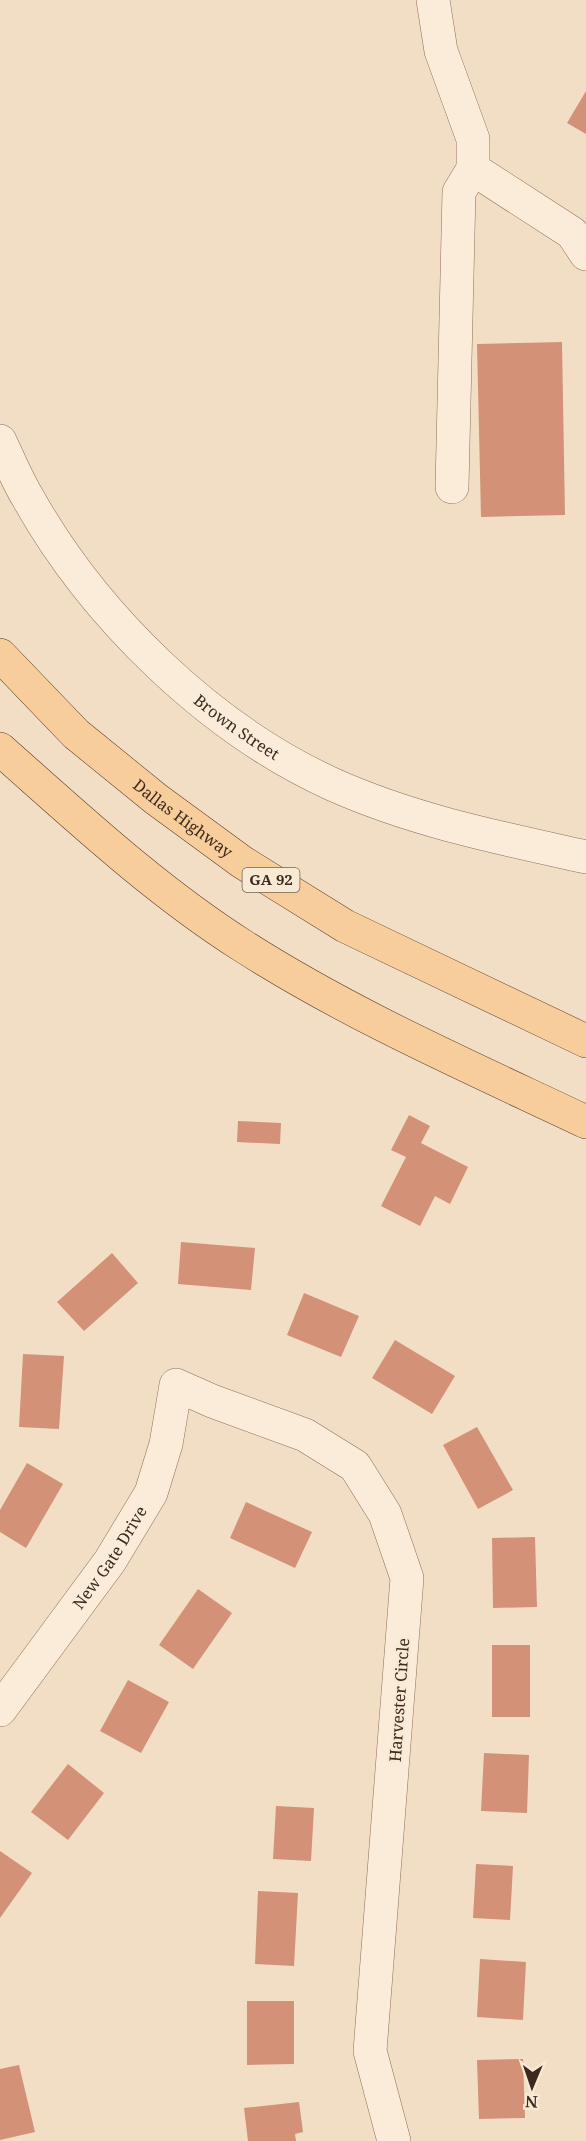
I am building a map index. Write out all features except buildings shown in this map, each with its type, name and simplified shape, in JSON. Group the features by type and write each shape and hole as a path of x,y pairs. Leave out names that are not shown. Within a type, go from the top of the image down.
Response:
{"main road":[{"name":"Dallas Highway","path":"0,655 76,734 156,799 242,862 345,926 586,1041"},
{"path":"0,749 155,883 243,946 448,1056 586,1122"}],"street":[{"path":"433,0 441,51 473,139 473,170 459,192 452,487"},
{"path":"473,170 572,233 586,254"},
{"name":"Brown Street","path":"0,441 27,497 78,575 159,663 195,697 241,732 286,760 334,785 390,807 448,827 586,857"},
{"name":"New Gate Drive","path":"0,1710 110,1561 150,1492 166,1444 176,1385"},
{"name":"Harvester Circle","path":"176,1385 212,1401 305,1435 355,1466 385,1514 407,1578 370,2051 394,2141"}]}
